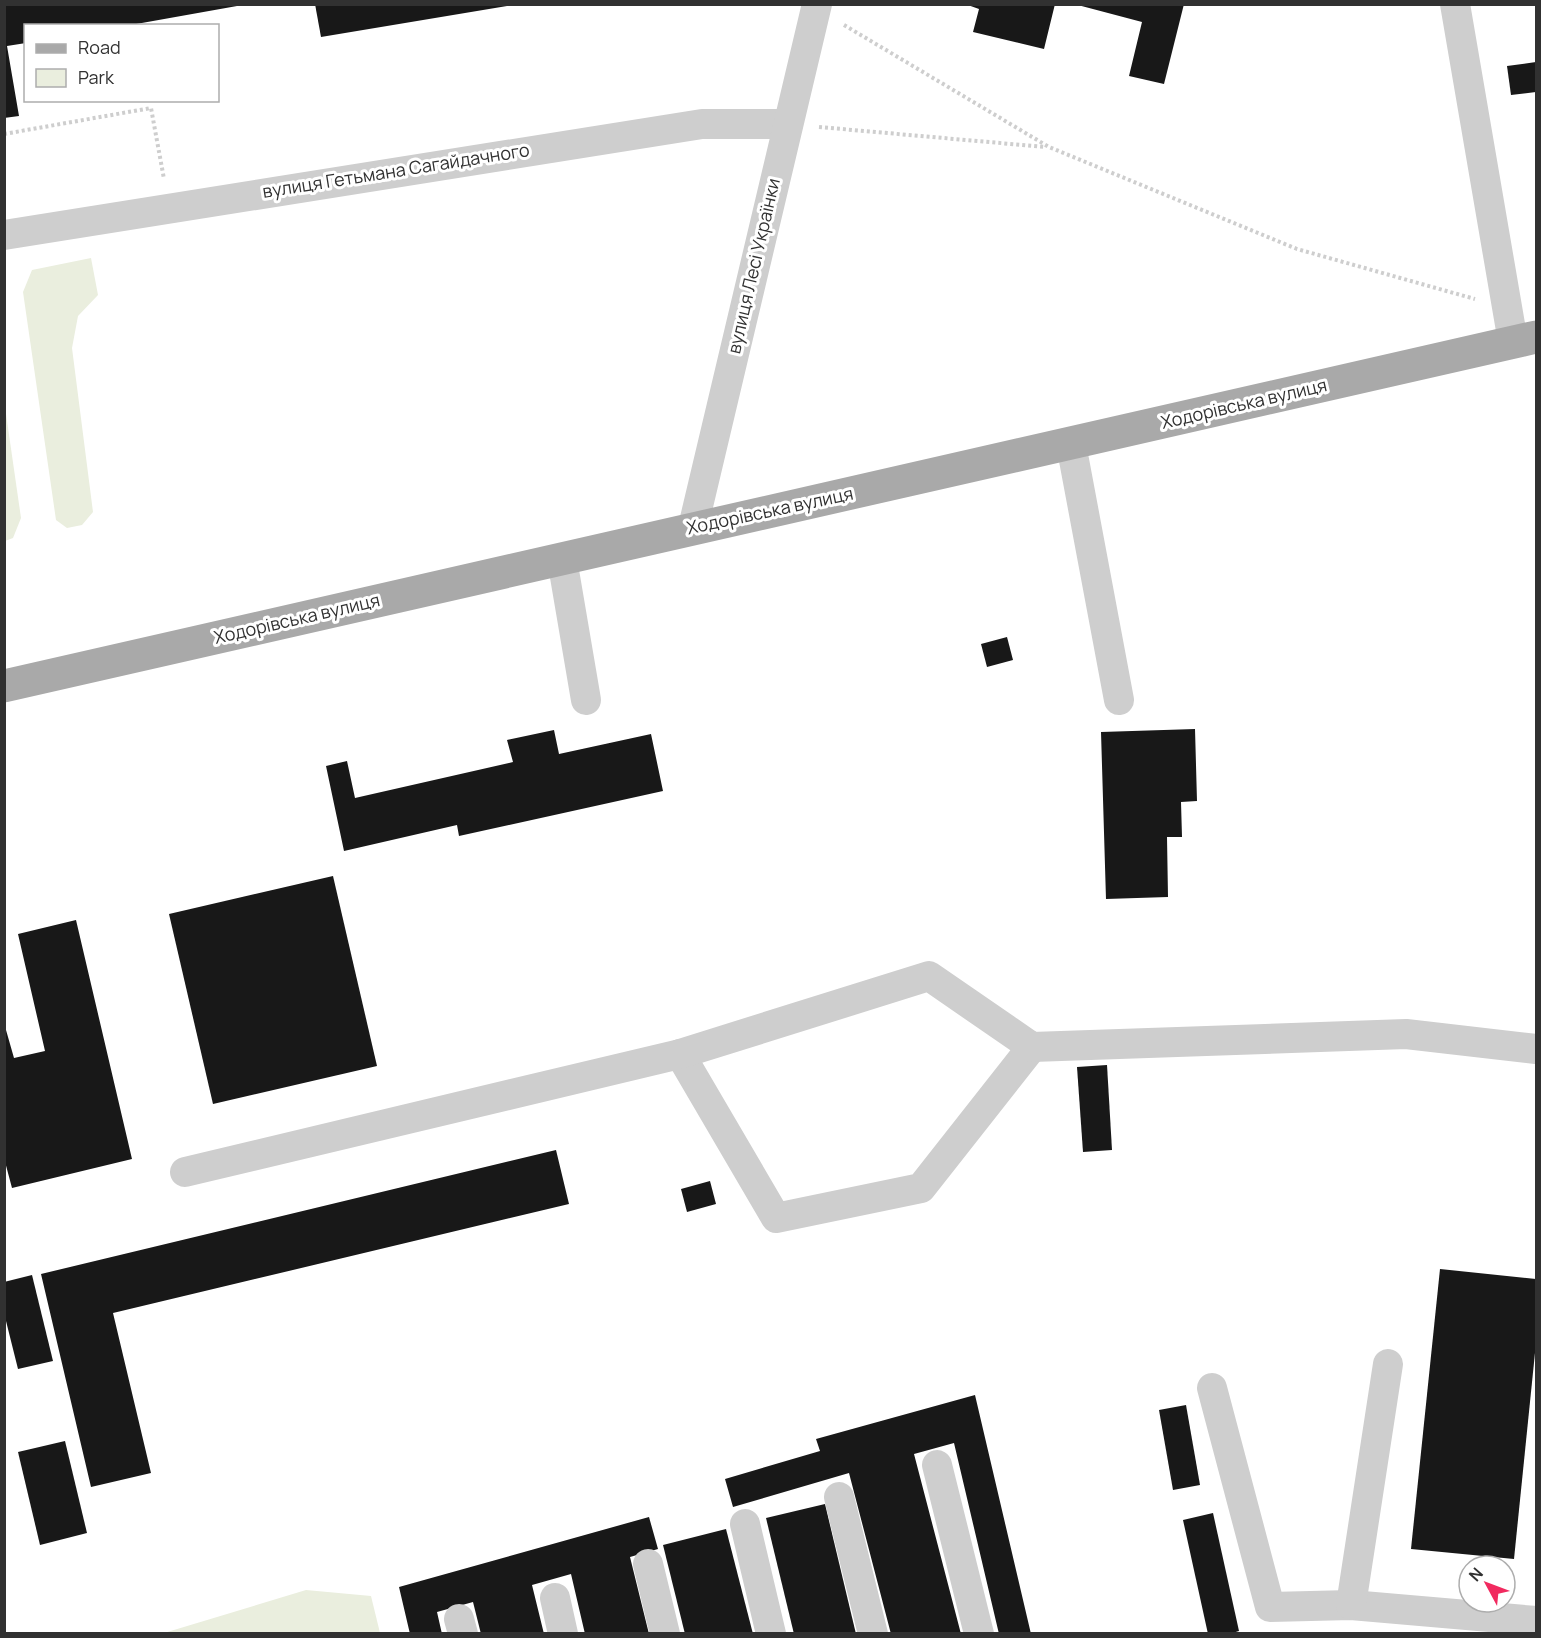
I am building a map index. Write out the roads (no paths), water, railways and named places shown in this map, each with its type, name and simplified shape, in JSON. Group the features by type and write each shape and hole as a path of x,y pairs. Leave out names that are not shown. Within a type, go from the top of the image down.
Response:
{"main road":[{"name":"Ходорівська вулиця","path":"4,686 1525,339"}],"street":[{"path":"1455,4 1507,309 1525,339"},
{"name":"вулиця Лесі Українки","path":"693,527 816,6"},
{"name":"вулиця Гетьмана Сагайдачного","path":"4,235 168,207 702,124 788,124"},
{"path":"1071,444 1119,700"},
{"path":"562,559 586,700"},
{"path":"185,1172 680,1054 929,976 1032,1047 1149,1041 1406,1034 1536,1048"},
{"path":"680,1054 776,1218 921,1188 1032,1047"},
{"path":"1352,1605 1388,1364"},
{"path":"1212,1388 1270,1607 1352,1605 1536,1621"},
{"path":"937,1465 979,1634"},
{"path":"839,1497 873,1634"},
{"path":"745,1524 771,1634"},
{"path":"648,1564 665,1634"},
{"path":"555,1598 563,1634"}]}
